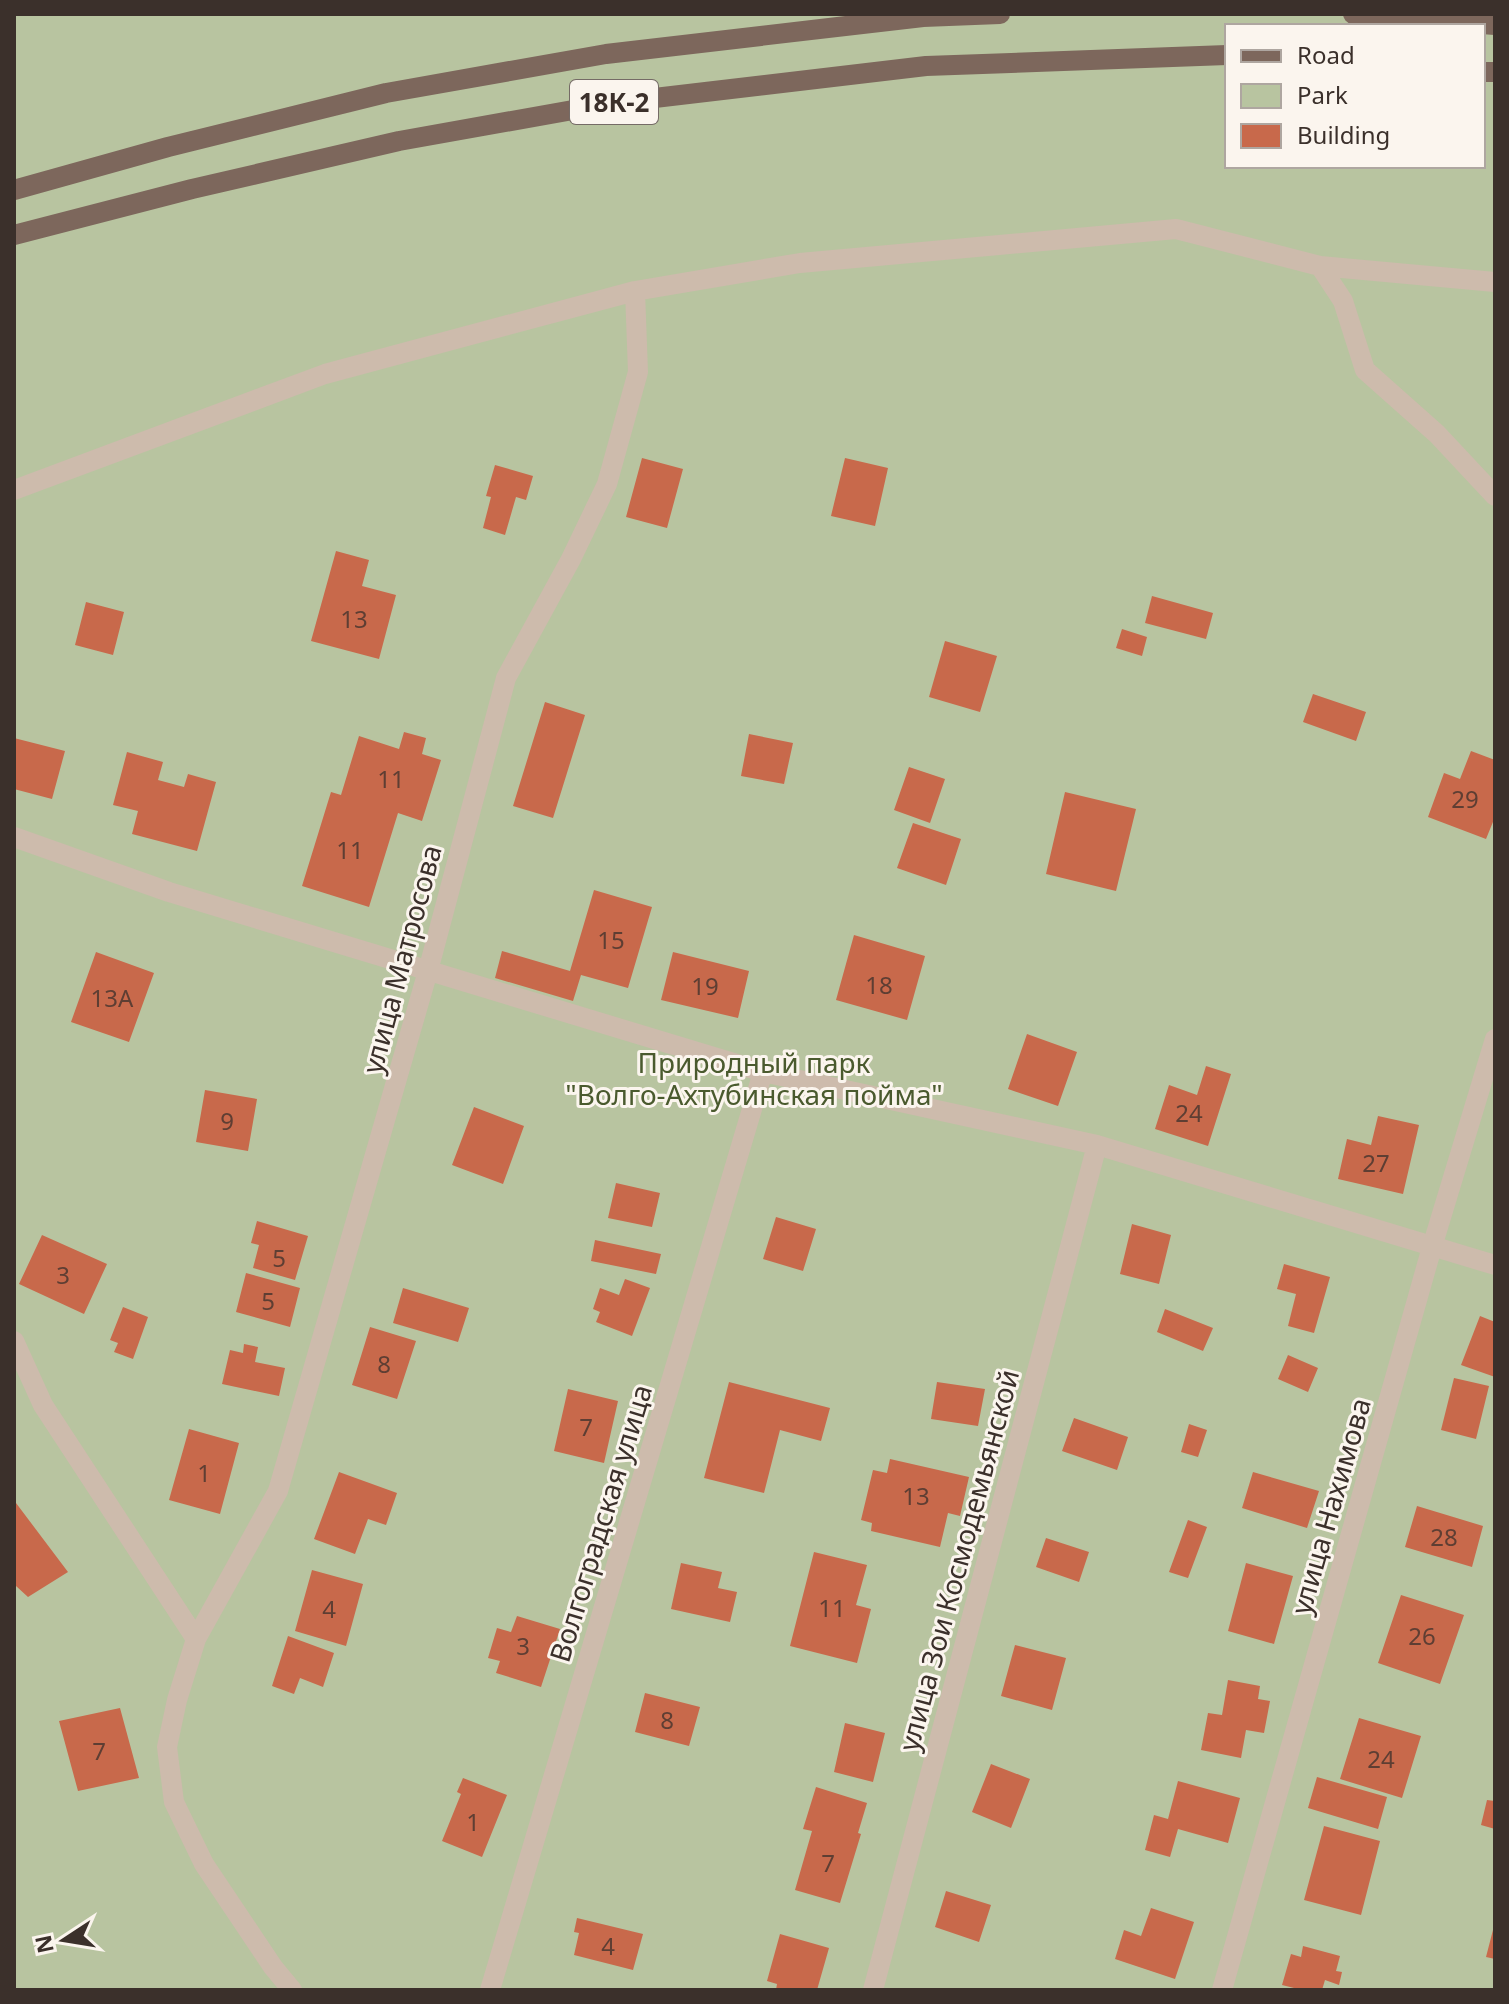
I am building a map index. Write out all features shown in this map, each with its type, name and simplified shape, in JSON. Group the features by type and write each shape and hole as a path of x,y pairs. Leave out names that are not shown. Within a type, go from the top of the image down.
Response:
{"main road":[{"name":"18К-2","path":"14,190 197,140 417,87 606,54 923,17 1000,14"},
{"path":"1353,14 1482,24"},
{"name":"18К-2","path":"14,235 192,189 399,141 612,103 926,66 1225,55"}],"street":[{"path":"14,490 325,374 635,291 800,263 1176,229 1320,266 1495,282"},
{"path":"1320,266 1343,301 1365,370 1437,434 1495,496"},
{"name":"улица Матросова","path":"292,1990 273,1967 204,1864 174,1802 167,1747 177,1700 196,1639 278,1491 428,971 506,678 571,559 607,484 638,372 635,291"},
{"path":"14,837 169,892 763,1072 1097,1145 1495,1265"},
{"name":"улица Нахимова","path":"1222,1990 1432,1247 1495,1039"},
{"name":"Волгоградская улица","path":"490,1990 763,1072"},
{"name":"улица Зои Космодемьянской","path":"873,1990 1097,1145"},
{"path":"14,1341 43,1405 196,1639"}],"green space":[{"name":"Природный парк \"Волго-Ахтубинская пойма\"","path":"14,14 1495,14 1495,1990 14,1990"}],"building":[{"path":"642,458 683,469 667,528 626,517"},
{"path":"845,458 888,468 875,526 831,516"},
{"path":"495,465 533,476 526,500 516,497 505,535 483,528 491,497 486,496"},
{"path":"336,551 369,560 362,586 396,595 379,659 311,641"},
{"path":"1152,596 1213,613 1206,639 1145,623"},
{"path":"86,602 124,612 113,655 75,645"},
{"path":"1122,629 1147,637 1142,656 1116,648"},
{"path":"945,641 997,656 980,712 929,697"},
{"path":"1313,694 1366,712 1356,741 1303,722"},
{"path":"545,702 585,715 553,818 513,806"},
{"path":"404,732 426,738 422,754 441,760 422,821 398,813 369,907 302,886 331,792 341,795 359,736 399,749"},
{"path":"749,734 793,743 784,784 741,776"},
{"path":"14,738 65,751 52,799 14,789"},
{"path":"1471,751 1495,760 1495,817 1486,839 1428,817 1444,773 1460,779"},
{"path":"127,752 163,762 158,780 184,787 188,774 216,782 197,851 132,834 138,811 113,805"},
{"path":"909,767 945,779 930,823 894,810"},
{"path":"1065,792 1136,809 1116,891 1046,874"},
{"path":"913,823 961,839 946,885 897,868"},
{"path":"594,890 652,907 628,988 581,975 573,1001 495,978 502,951 570,971"},
{"path":"854,935 925,956 907,1020 836,1000"},
{"path":"96,952 154,973 129,1042 71,1022"},
{"path":"673,952 749,971 738,1018 661,1000"},
{"path":"1027,1034 1077,1052 1058,1106 1008,1089"},
{"path":"1206,1066 1231,1074 1208,1146 1155,1129 1169,1085 1197,1095"},
{"path":"205,1090 257,1099 248,1151 196,1142"},
{"path":"474,1107 524,1126 503,1184 452,1165"},
{"path":"1378,1116 1419,1125 1403,1194 1338,1179 1347,1139 1371,1145"},
{"path":"616,1183 660,1193 652,1227 608,1218"},
{"path":"776,1217 816,1229 803,1271 763,1259"},
{"path":"257,1221 308,1236 295,1280 253,1268 259,1245 251,1243"},
{"path":"1132,1224 1171,1235 1159,1284 1120,1274"},
{"path":"42,1235 107,1264 84,1314 19,1284"},
{"path":"595,1240 661,1254 656,1274 591,1261"},
{"path":"1284,1264 1330,1277 1314,1333 1288,1326 1296,1294 1277,1289"},
{"path":"246,1273 300,1288 290,1327 236,1312"},
{"path":"625,1279 650,1288 632,1336 596,1322 600,1312 593,1309 600,1288 619,1295"},
{"path":"403,1288 469,1308 458,1342 393,1323"},
{"path":"123,1307 148,1317 133,1359 114,1352 118,1343 110,1340"},
{"path":"1165,1309 1213,1328 1203,1351 1157,1332"},
{"path":"1480,1316 1495,1322 1495,1377 1461,1365"},
{"path":"370,1327 416,1341 397,1399 352,1385"},
{"path":"244,1344 258,1347 255,1362 285,1368 279,1396 222,1384 230,1350 243,1353"},
{"path":"1288,1355 1318,1368 1308,1392 1278,1379"},
{"path":"1454,1378 1489,1386 1476,1439 1441,1430"},
{"path":"729,1382 830,1408 821,1441 780,1430 764,1493 704,1478"},
{"path":"937,1382 985,1389 978,1426 931,1419"},
{"path":"568,1389 618,1401 604,1463 554,1451"},
{"path":"1074,1418 1128,1437 1117,1470 1062,1451"},
{"path":"1189,1424 1207,1430 1198,1457 1181,1452"},
{"path":"189,1429 239,1443 220,1514 169,1500"},
{"path":"890,1459 969,1477 960,1516 948,1513 940,1547 871,1531 872,1523 861,1520 873,1470 887,1473"},
{"path":"339,1472 397,1493 386,1525 368,1519 355,1554 314,1539"},
{"path":"1253,1472 1319,1491 1307,1528 1242,1508"},
{"path":"16,1503 68,1572 28,1597 14,1587"},
{"path":"1417,1506 1483,1526 1472,1567 1405,1547"},
{"path":"1188,1520 1207,1527 1188,1578 1169,1572"},
{"path":"1046,1538 1089,1552 1079,1582 1036,1567"},
{"path":"814,1552 867,1565 856,1605 871,1609 857,1663 790,1646"},
{"path":"681,1563 722,1572 718,1588 737,1592 730,1622 671,1609"},
{"path":"1246,1563 1293,1576 1274,1644 1228,1631"},
{"path":"312,1570 363,1584 346,1646 295,1631"},
{"path":"1401,1595 1464,1615 1440,1684 1378,1663"},
{"path":"517,1616 560,1629 541,1687 496,1673 500,1661 488,1658 497,1628 511,1632"},
{"path":"288,1636 334,1653 323,1687 300,1678 294,1694 272,1686"},
{"path":"1015,1645 1066,1658 1052,1710 1001,1696"},
{"path":"1228,1680 1260,1686 1258,1699 1270,1701 1264,1733 1246,1730 1241,1758 1201,1750 1208,1713 1222,1715"},
{"path":"645,1693 700,1707 689,1746 635,1732"},
{"path":"120,1708 139,1778 78,1791 59,1721"},
{"path":"1359,1718 1421,1736 1402,1798 1340,1779"},
{"path":"845,1723 885,1733 873,1782 834,1772"},
{"path":"991,1764 1030,1779 1011,1828 972,1812"},
{"path":"1317,1777 1387,1797 1378,1829 1308,1808"},
{"path":"463,1778 507,1795 482,1857 442,1841 461,1794 457,1792"},
{"path":"1178,1781 1240,1798 1228,1843 1178,1829 1170,1857 1145,1850 1154,1815 1168,1819"},
{"path":"816,1787 867,1803 840,1903 795,1890 812,1831 803,1829"},
{"path":"1487,1800 1495,1801 1495,1829 1481,1825"},
{"path":"1324,1826 1380,1841 1361,1915 1304,1900"},
{"path":"946,1891 991,1905 979,1942 935,1927"},
{"path":"1151,1908 1194,1922 1175,1979 1115,1959 1124,1930 1141,1936"},
{"path":"577,1918 643,1934 633,1970 574,1955 579,1933 574,1932"},
{"path":"1495,1926 1495,1959 1486,1957"},
{"path":"780,1934 829,1948 817,1990 776,1990 777,1984 767,1981"},
{"path":"1303,1946 1340,1956 1336,1971 1342,1972 1339,1985 1325,1980 1322,1990 1302,1990 1282,1985 1291,1954 1301,1957"}]}
